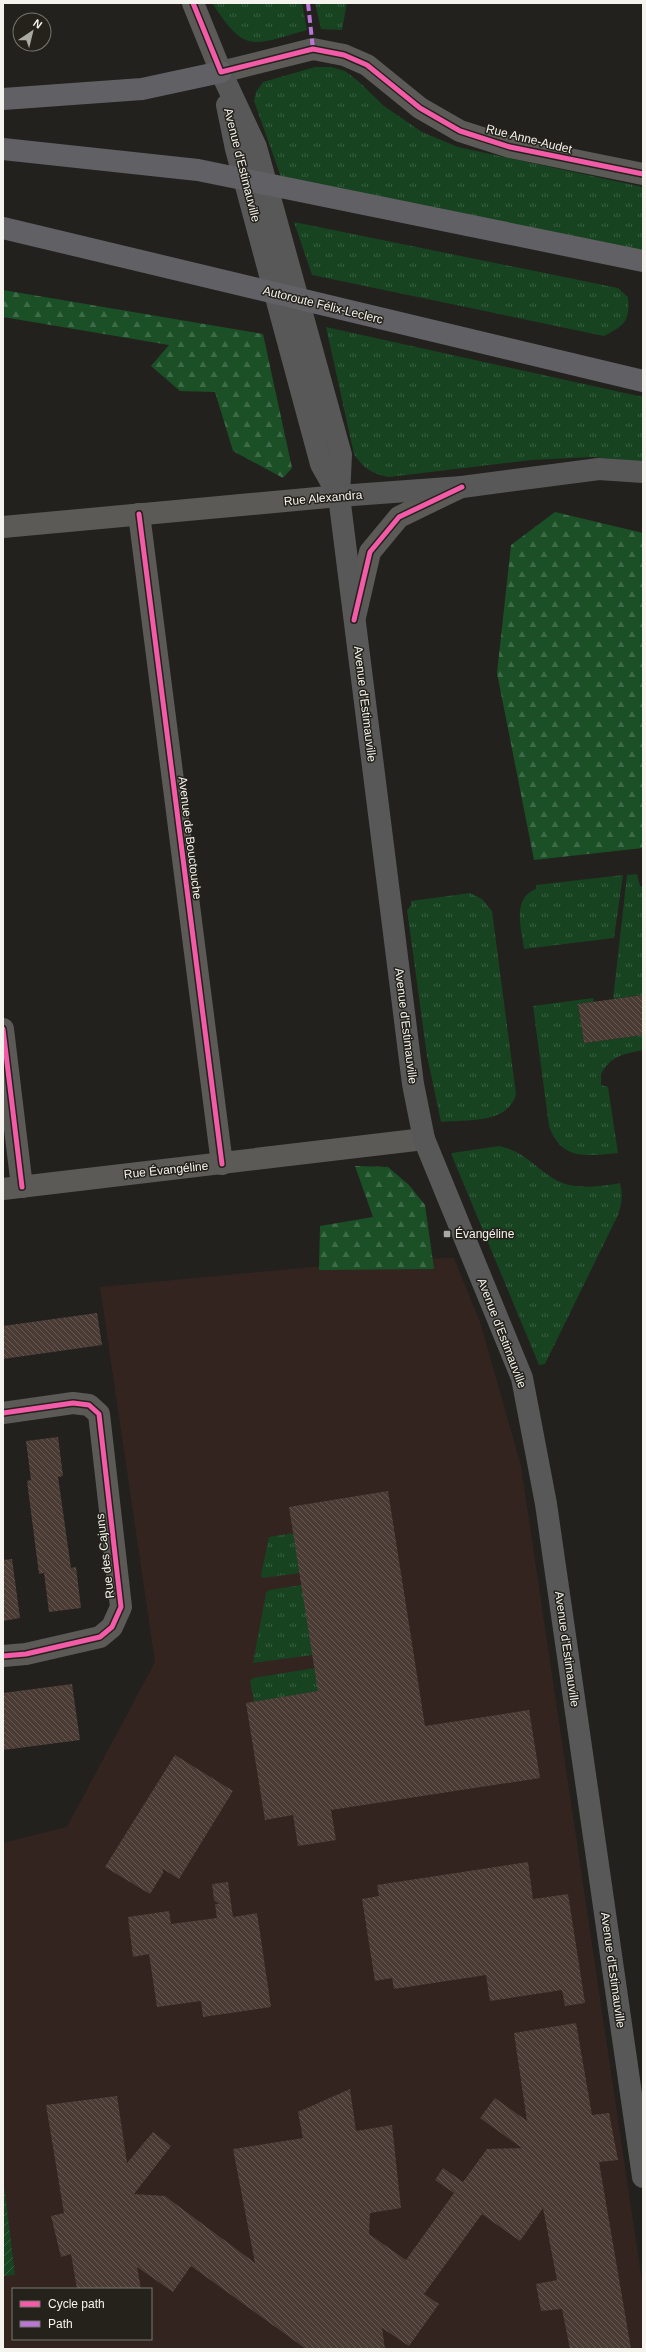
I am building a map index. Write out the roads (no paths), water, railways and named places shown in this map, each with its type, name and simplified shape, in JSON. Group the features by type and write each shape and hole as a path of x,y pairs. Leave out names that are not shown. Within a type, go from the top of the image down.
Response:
{"highway":[{"path":"3,99 142,89 221,72"},
{"path":"3,149 198,170 643,261"},
{"name":"Autoroute Félix-Leclerc","path":"3,228 643,381"}],"main road":[{"name":"Avenue d'Estimauville","path":"221,72 246,148 306,367 341,454 339,496 413,1084 424,1139 522,1378 527,1400 546,1504 643,2177"},
{"name":"Rue Alexandra","path":"339,496 462,487 599,469 643,472"}],"street":[{"path":"193,3 221,72"},
{"name":"Rue Anne-Audet","path":"221,72 313,50 344,55 367,65 420,108 460,131 510,147 643,174"},
{"path":"354,620 370,552 399,517 462,487"},
{"name":"Rue Alexandra","path":"3,528 339,496"},
{"name":"Avenue de Bouctouche","path":"139,514 222,1164"},
{"path":"3,1029 13,1188"},
{"name":"Rue Évangéline","path":"13,1188 424,1139"},
{"name":"Rue des Cajuns","path":"3,1413 73,1403 89,1404 99,1414 121,1607 112,1627 100,1637 26,1654 3,1656"}],"place":[{"name":"Évangéline","path":"447,1234"}]}
